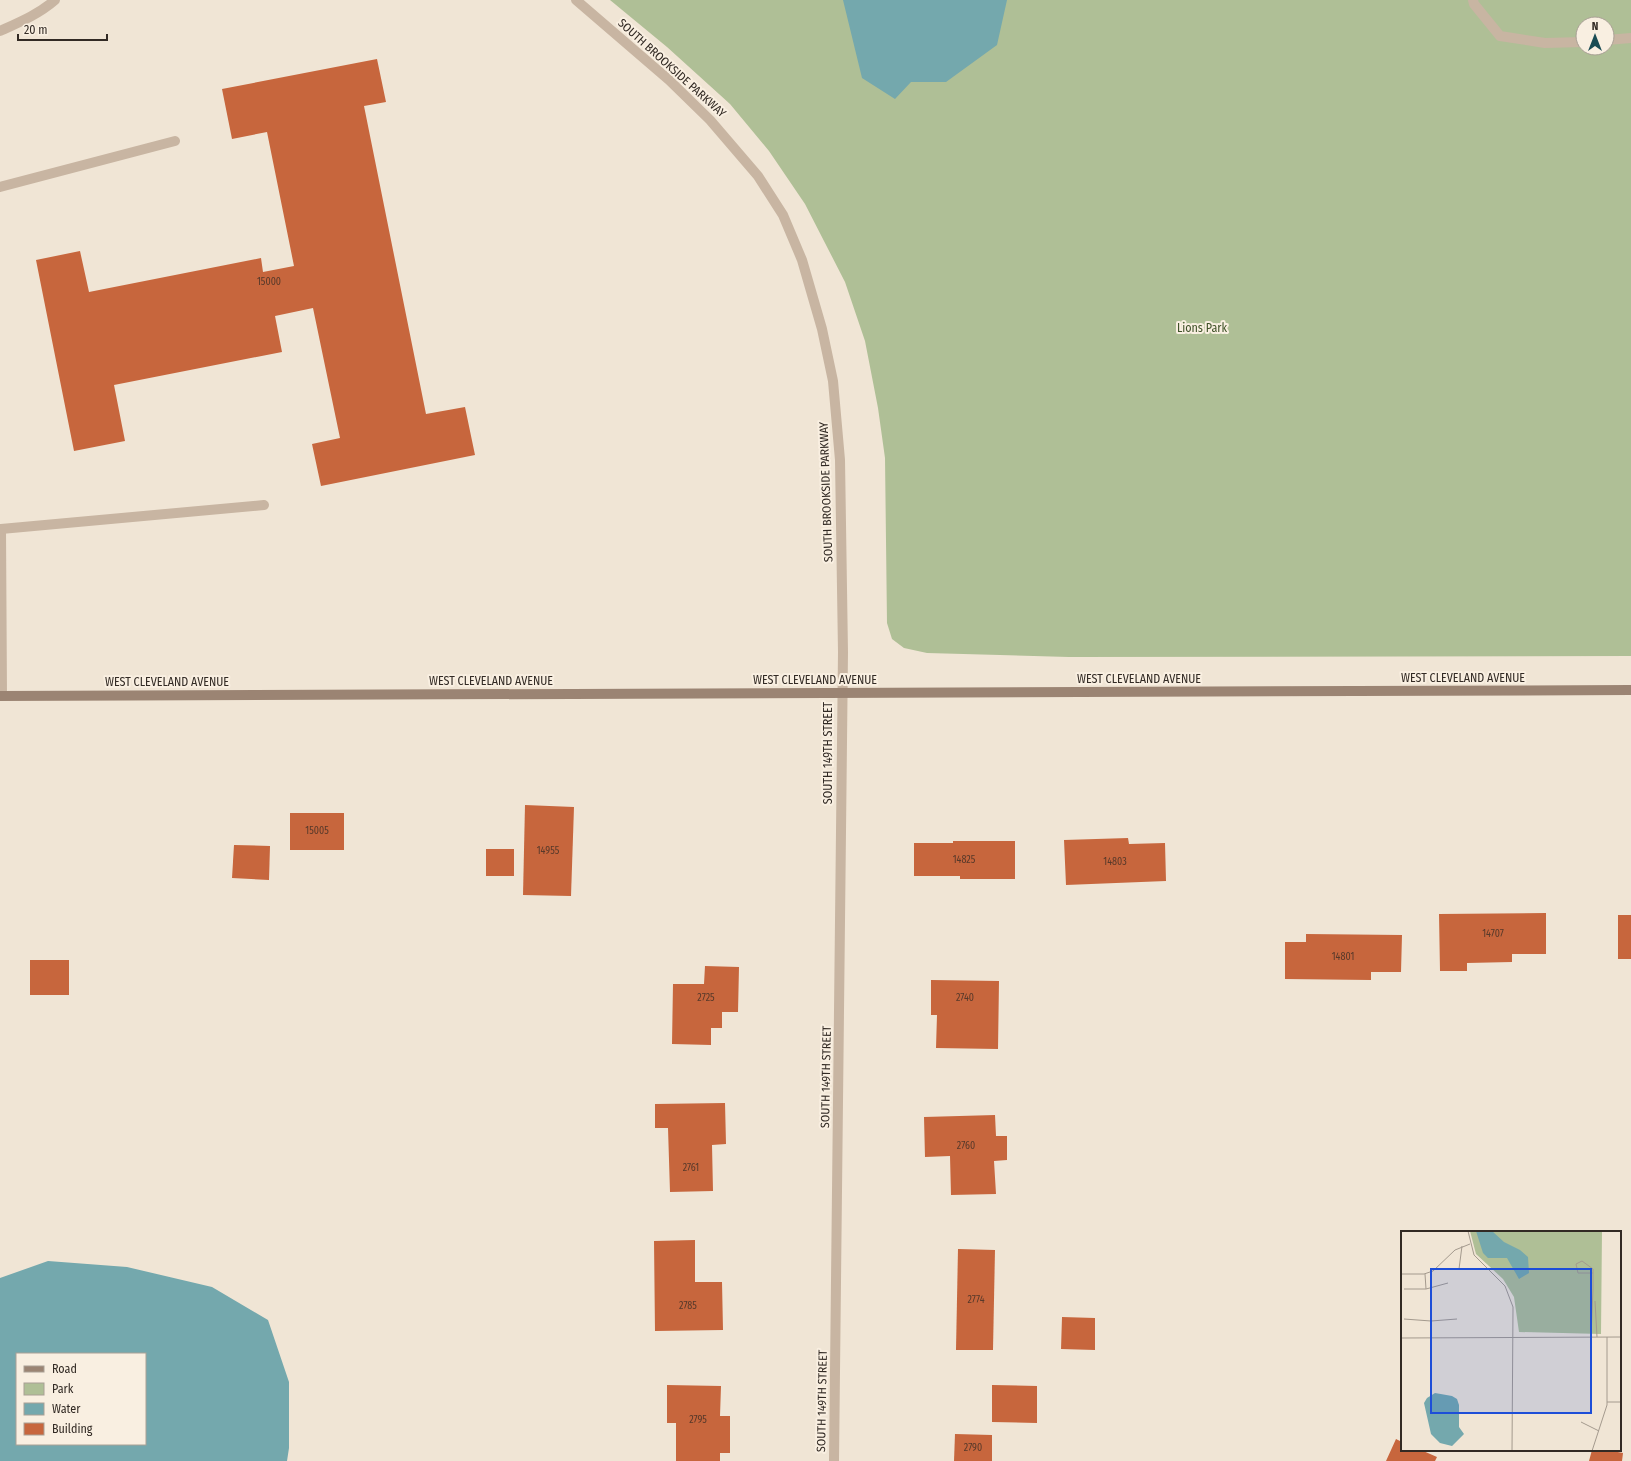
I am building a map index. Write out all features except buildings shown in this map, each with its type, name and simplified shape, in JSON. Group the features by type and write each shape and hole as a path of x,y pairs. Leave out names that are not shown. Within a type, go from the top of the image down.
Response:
{"main road":[{"name":"WEST CLEVELAND AVENUE","path":"1,696 1631,690"}],"street":[{"path":"0,31 27,19 55,0"},
{"name":"SOUTH BROOKSIDE PARKWAY","path":"576,0 669,80 721,132 758,176 784,216 802,260 822,329 833,381 840,460 841,693"},
{"path":"1474,0 1474,4 1500,36 1545,43 1575,42"},
{"path":"1615,39 1631,38"},
{"path":"0,187 175,140"},
{"path":"1,696 1,529 264,505"},
{"name":"SOUTH 149TH STREET","path":"834,1461 839,1096 841,693"}],"green space":[{"name":"Lions Park","path":"610,0 1631,0 1631,656 1069,657 927,653 904,648 892,639 887,623 885,458 878,408 865,341 845,282 805,204 769,151 730,104 667,47"}],"water":[{"path":"843,0 1007,0 997,45 946,82 911,82 895,99 862,78"},
{"path":"48,1261 127,1267 212,1287 268,1320 289,1382 289,1448 287,1461 0,1461 0,1278"}]}
